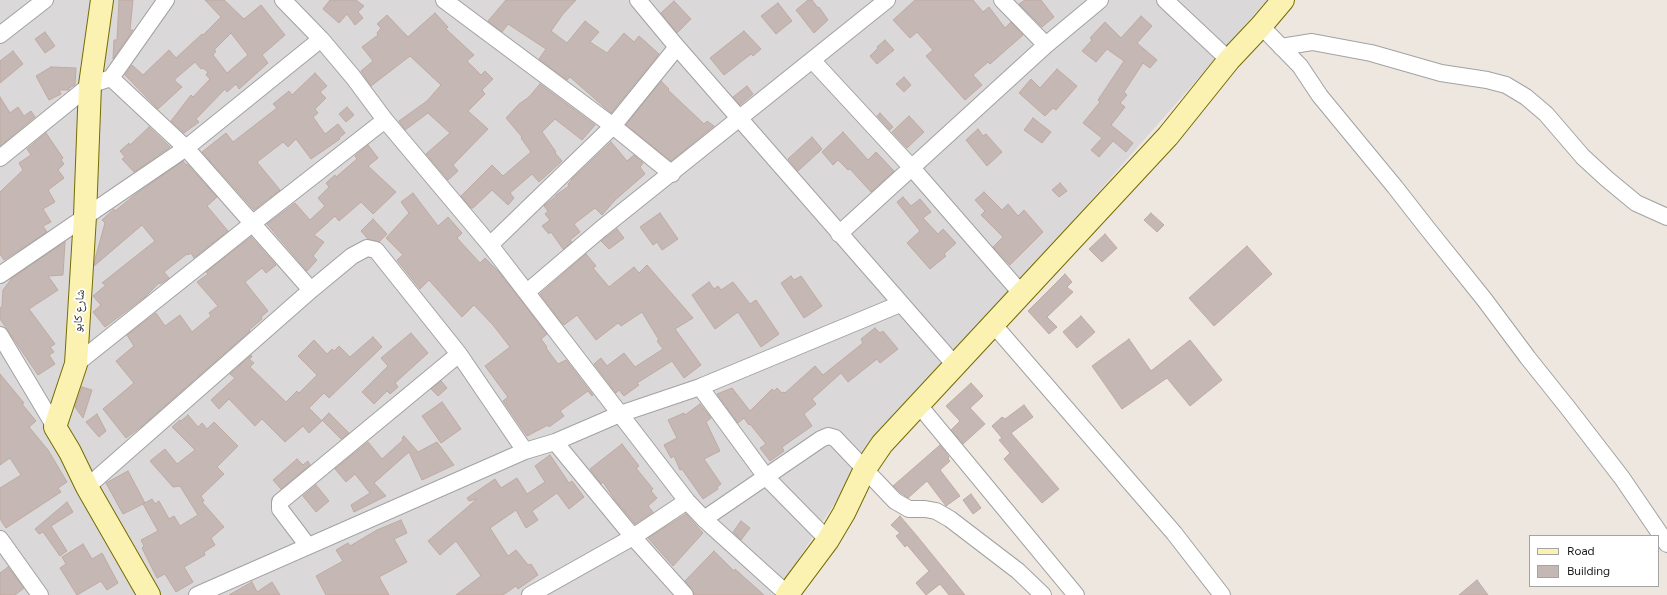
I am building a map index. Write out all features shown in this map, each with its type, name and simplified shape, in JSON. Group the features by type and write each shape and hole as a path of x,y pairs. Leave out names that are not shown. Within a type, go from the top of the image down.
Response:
{"street":[{"path":"0,35 45,0"},
{"name":"شارع كابو","path":"55,427 76,364 85,216 90,85 102,0"},
{"path":"0,158 90,85 111,78 166,0"},
{"path":"282,0 321,39 353,77 385,120 490,245 687,501 704,519 787,594 828,540 844,513 865,470 882,444 954,364 1168,136 1229,60 1261,26 1282,0"},
{"path":"444,0 613,126 672,174"},
{"path":"638,0 839,234 954,364"},
{"path":"527,292 601,229 672,174 887,0"},
{"path":"1002,0 1046,45"},
{"path":"839,234 1046,45 1100,0"},
{"path":"1165,0 1229,60"},
{"path":"1261,26 1300,66 1320,96 1395,186 1484,299 1622,478 1667,544"},
{"path":"0,275 186,148 321,39"},
{"path":"1281,47 1312,42 1371,54 1441,73 1487,80 1506,85 1526,97 1546,114 1583,157 1636,203 1667,217"},
{"path":"490,245 613,126 677,47"},
{"path":"812,60 912,168 1021,293"},
{"path":"111,78 186,148 311,290"},
{"path":"76,364 385,120"},
{"path":"87,487 311,290 352,256 367,248 376,250 459,354 525,451"},
{"path":"197,595 525,451 555,442 620,414 700,387 900,304"},
{"path":"993,324 1174,533 1222,595"},
{"path":"0,335 70,452 87,487 149,595"},
{"path":"308,546 280,510 280,502 459,354"},
{"path":"700,387 766,477 828,540"},
{"path":"918,404 1076,595"},
{"path":"704,519 828,436 835,438 895,501 909,509 936,511 950,519 1018,571 1043,595"},
{"path":"555,442 634,537 685,595"},
{"path":"530,595 634,537 687,501"},
{"path":"0,539 40,595"}],"shaded area":[{"path":"0,0 1267,0 863,460 775,595 0,595"}],"building":[{"path":"119,0 133,0 130,30 133,30 113,59 114,40 117,40"},
{"path":"205,0 224,0 244,19 261,5 285,35 262,55 268,63 239,89 236,84 227,92 225,89 196,119 199,122 184,133 171,121 191,95 193,97 210,79 206,75 208,72 203,68 201,69 195,62 174,80 182,87 158,109 125,75 132,65 143,75 169,50 176,58 221,17","holes":["231,33 248,55 227,73 213,55 216,51 214,50"]},
{"path":"330,0 356,0 364,6 358,12 363,18 355,25 347,14 339,23 323,9"},
{"path":"506,0 576,0 563,14 551,31 567,43 585,21 599,32 590,42 607,53 624,33 634,42 639,36 659,54 611,113 570,77 567,80 539,59 546,49 508,24 502,32 488,21"},
{"path":"808,0 812,0 818,8 819,7 828,20 814,33 796,10"},
{"path":"915,0 973,0 983,12 989,7 1005,28 1011,22 1023,35 990,64 988,62 973,75 982,85 965,100 926,56 933,50 917,32 910,38 893,20"},
{"path":"1025,0 1041,0 1054,17 1042,27 1019,4"},
{"path":"674,1 691,19 677,33 661,13"},
{"path":"778,3 792,21 776,34 761,16"},
{"path":"435,13 448,27 446,29 474,55 467,61 481,75 485,71 493,79 482,90 485,94 468,111 488,129 453,165 458,171 448,180 426,154 450,133 428,113 405,130 399,121 427,101 441,85 410,56 371,86 361,71 373,61 362,47 378,35 377,33 381,28 377,24 387,15 408,37"},
{"path":"1141,16 1152,26 1137,43 1157,60 1150,68 1143,63 1124,92 1127,95 1120,103 1125,107 1111,125 1133,143 1126,152 1113,141 1099,157 1091,150 1102,138 1083,123 1100,102 1098,100 1124,61 1107,49 1096,62 1082,51 1092,40 1090,38 1105,22 1121,38"},
{"path":"744,31 761,49 753,56 751,54 724,75 710,58"},
{"path":"45,32 55,46 45,53 35,39"},
{"path":"885,40 894,50 877,64 870,56"},
{"path":"13,51 23,64 0,83 0,61"},
{"path":"51,67 76,68 75,85 69,88 69,90 59,90 61,94 49,100 36,76"},
{"path":"1057,69 1077,86 1056,110 1053,108 1045,116 1019,93 1031,79 1040,88"},
{"path":"315,73 327,86 320,92 326,98 315,109 318,113 313,117 325,134 338,124 345,133 339,138 340,139 311,159 296,139 288,147 283,142 257,162 280,190 254,210 202,152 226,133 233,142 277,108 273,104 289,91 292,95"},
{"path":"904,77 911,85 904,92 896,84"},
{"path":"661,81 669,89 668,90 704,124 707,121 714,126 671,161 626,125"},
{"path":"540,84 595,125 582,140 555,119 542,132 556,152 555,153 562,161 539,182 532,174 510,193 514,198 508,205 492,190 473,208 471,208 461,196 492,165 503,176 531,152 521,138 522,137 506,118 519,104 529,97"},
{"path":"747,86 753,94 740,105 733,97"},
{"path":"0,97 10,113 18,107 24,116 31,111 35,117 0,146"},
{"path":"347,107 354,115 346,122 339,114"},
{"path":"880,113 893,127 890,130 877,116"},
{"path":"909,116 924,132 907,148 892,132"},
{"path":"1033,118 1051,132 1042,143 1024,130"},
{"path":"149,127 170,147 134,172 122,159 125,157 120,151 129,143 130,145"},
{"path":"978,129 983,136 986,134 1002,152 987,166 966,140"},
{"path":"843,132 868,160 876,152 894,171 871,192 850,169 848,170 838,160 833,165 822,152"},
{"path":"46,133 63,158 61,160 64,164 58,170 64,178 48,190 55,202 43,209 51,222 43,226 47,232 4,260 0,254 0,192 23,170 19,163 31,155 27,149"},
{"path":"812,137 822,149 798,171 788,159"},
{"path":"611,142 627,161 634,155 643,163 640,167 645,174 615,200 602,215 595,208 574,224 580,232 570,240 572,242 563,249 551,232 549,234 542,226 550,220 545,214 548,211 544,206 569,186 568,184 571,180"},
{"path":"368,145 378,158 368,166 396,192 373,214 361,202 339,221 335,216 314,235 324,242 313,256 317,260 307,271 267,224 295,203 310,220 325,206 318,198 329,187 326,183 335,175 336,177 357,159 355,156"},
{"path":"183,161 217,197 207,206 228,231 194,258 191,253 188,255 187,254 164,272 169,278 160,284 159,283 145,297 105,327 93,312 101,305 93,296 106,285 102,283 155,241 142,225 94,266 105,223 102,220 114,209 115,211 136,194"},
{"path":"1060,183 1067,191 1059,197 1052,190"},
{"path":"984,192 1002,210 1008,204 1018,216 1024,210 1043,232 1010,265 993,247 1003,237 981,215 985,211 975,200"},
{"path":"413,193 438,226 448,217 462,233 457,238 480,263 485,258 499,272 547,334 541,339 558,364 566,360 593,395 592,396 588,391 560,411 564,416 549,427 548,425 527,436 503,401 508,397 485,366 510,347 493,325 474,305 462,317 429,280 420,289 397,260 403,255 386,238 409,213 401,202"},
{"path":"903,197 911,206 920,199 931,212 923,218 938,234 943,229 956,243 944,254 946,256 930,269 907,243 920,231 897,202"},
{"path":"660,213 678,239 662,250 657,242 653,245 640,227"},
{"path":"1151,213 1164,225 1157,232 1144,220"},
{"path":"373,219 387,234 379,242 368,239 361,231"},
{"path":"617,229 624,238 609,249 601,241"},
{"path":"1105,234 1117,248 1102,262 1089,249"},
{"path":"251,237 276,265 266,273 262,268 245,282 268,311 261,317 262,319 249,330 250,331 142,426 126,438 103,409 134,383 116,361 134,346 127,335 156,313 165,326 180,315 192,332 211,316 209,313 218,306 197,282 208,274 206,272"},
{"path":"65,242 63,275 48,276 58,290 29,309 55,344 50,347 54,352 49,355 55,364 38,375 0,319 3,290 12,278"},
{"path":"1247,246 1272,274 1214,326 1189,298"},
{"path":"586,254 596,266 593,268 609,287 634,267 639,273 647,265 693,318 675,329 701,365 684,378 672,361 637,383 639,385 624,396 619,390 616,393 594,364 601,358 607,366 624,353 635,367 663,349 657,341 659,340 642,312 621,326 618,323 596,340 577,315 564,325 561,322 540,294"},
{"path":"1065,274 1072,282 1067,287 1073,292 1047,317 1057,327 1049,334 1028,311"},
{"path":"791,276 794,280 801,276 822,306 804,318 781,283"},
{"path":"709,282 714,289 718,286 721,290 733,282 750,304 756,300 779,334 761,347 738,312 715,329 692,295"},
{"path":"1081,316 1095,332 1077,348 1063,332"},
{"path":"875,328 880,333 883,331 898,349 880,363 877,359 848,382 841,373 812,399 816,404 804,414 812,426 782,447 784,451 770,461 760,448 766,444 744,418 738,423 717,394 732,388 750,411 772,389 774,391 777,388 782,393 785,393 815,366 823,375 863,343 861,339"},
{"path":"411,333 428,353 395,383 398,387 390,394 387,391 374,404 362,392 388,366 381,358"},
{"path":"373,337 382,347 329,398 324,393 309,408 322,421 309,433 303,426 285,442 262,419 255,426 229,399 219,409 211,400 235,378 230,374 251,355 252,357 249,359 254,363 250,367 286,402 297,391 299,393 317,375 298,356 314,340 327,354 332,349 334,351 339,346 350,357"},
{"path":"1129,339 1151,371 1190,340 1222,380 1190,406 1167,378 1122,409 1092,366"},
{"path":"0,374 24,403 22,404 36,421 29,427 48,450 67,482 58,488 61,492 6,528 0,519 0,488 21,475 10,458 0,465"},
{"path":"441,381 447,388 438,396 431,389"},
{"path":"971,383 983,396 970,408 985,424 963,444 951,430 960,421 946,406"},
{"path":"82,387 92,390 83,418 75,407"},
{"path":"442,402 461,429 441,443 422,416"},
{"path":"700,404 711,418 706,422 720,451 704,459 721,484 717,487 718,489 703,499 682,469 680,470 674,456 671,458 664,445 677,438 668,420 684,413 685,415"},
{"path":"1024,405 1033,417 1011,433 1059,489 1042,503 1004,459 1010,453 999,440 1002,438 992,426 1002,417 1005,419"},
{"path":"329,413 349,433 341,439 322,420"},
{"path":"97,414 106,431 99,437 86,422"},
{"path":"188,415 198,427 202,423 207,429 214,422 238,446 217,467 224,474 201,496 204,501 202,502 224,527 211,538 215,545 204,552 205,555 184,567 193,582 176,592 165,574 157,578 142,548 144,546 141,540 158,531 143,504 152,499 155,504 159,501 169,519 174,516 180,526 198,515 180,486 173,487 150,461 165,449 177,464 195,450 172,427"},
{"path":"404,436 418,452 437,442 454,465 422,480 409,452 374,483 386,496 354,512 351,505 370,493 355,474 346,482 335,469 368,442 382,459 403,440 402,438"},
{"path":"622,444 639,466 636,468 653,489 651,491 657,498 648,506 653,512 635,524 615,500 603,482 601,484 590,469"},
{"path":"940,445 949,457 948,459 950,461 940,470 960,496 946,506 927,481 908,498 893,486"},
{"path":"550,455 569,483 572,481 584,497 569,509 557,493 532,511 538,520 526,528 516,510 490,528 508,556 516,550 528,565 531,564 538,575 518,589 516,586 503,595 456,595 481,576 456,541 440,555 428,541 477,499 469,501 467,498 495,479 501,488 517,478 527,494 545,482 535,466"},
{"path":"297,459 303,465 308,461 310,465 281,489 273,480"},
{"path":"128,471 145,503 123,514 106,483"},
{"path":"316,485 329,501 316,512 303,496"},
{"path":"971,494 981,508 973,514 963,500"},
{"path":"67,502 73,512 51,526 67,551 60,556 43,532 39,534 35,529"},
{"path":"686,514 703,533 673,566 648,538"},
{"path":"900,516 965,595 949,595 940,584 926,595 916,583 929,571 907,545 905,547 896,536 900,533 891,525"},
{"path":"401,520 407,533 394,539 407,562 379,577 389,595 326,595 316,576 343,561 336,550 348,543 350,546 377,530"},
{"path":"741,521 750,528 741,540 733,532"},
{"path":"83,544 92,559 102,553 118,583 107,590 101,581 77,595 60,568 66,564 62,557"},
{"path":"714,551 734,571 735,569 764,595 695,595 685,581"},
{"path":"8,567 24,588 15,595 0,595 0,573"},
{"path":"1477,580 1488,595 1459,595"},
{"path":"252,582 257,592 272,582 280,595 229,595"}]}
